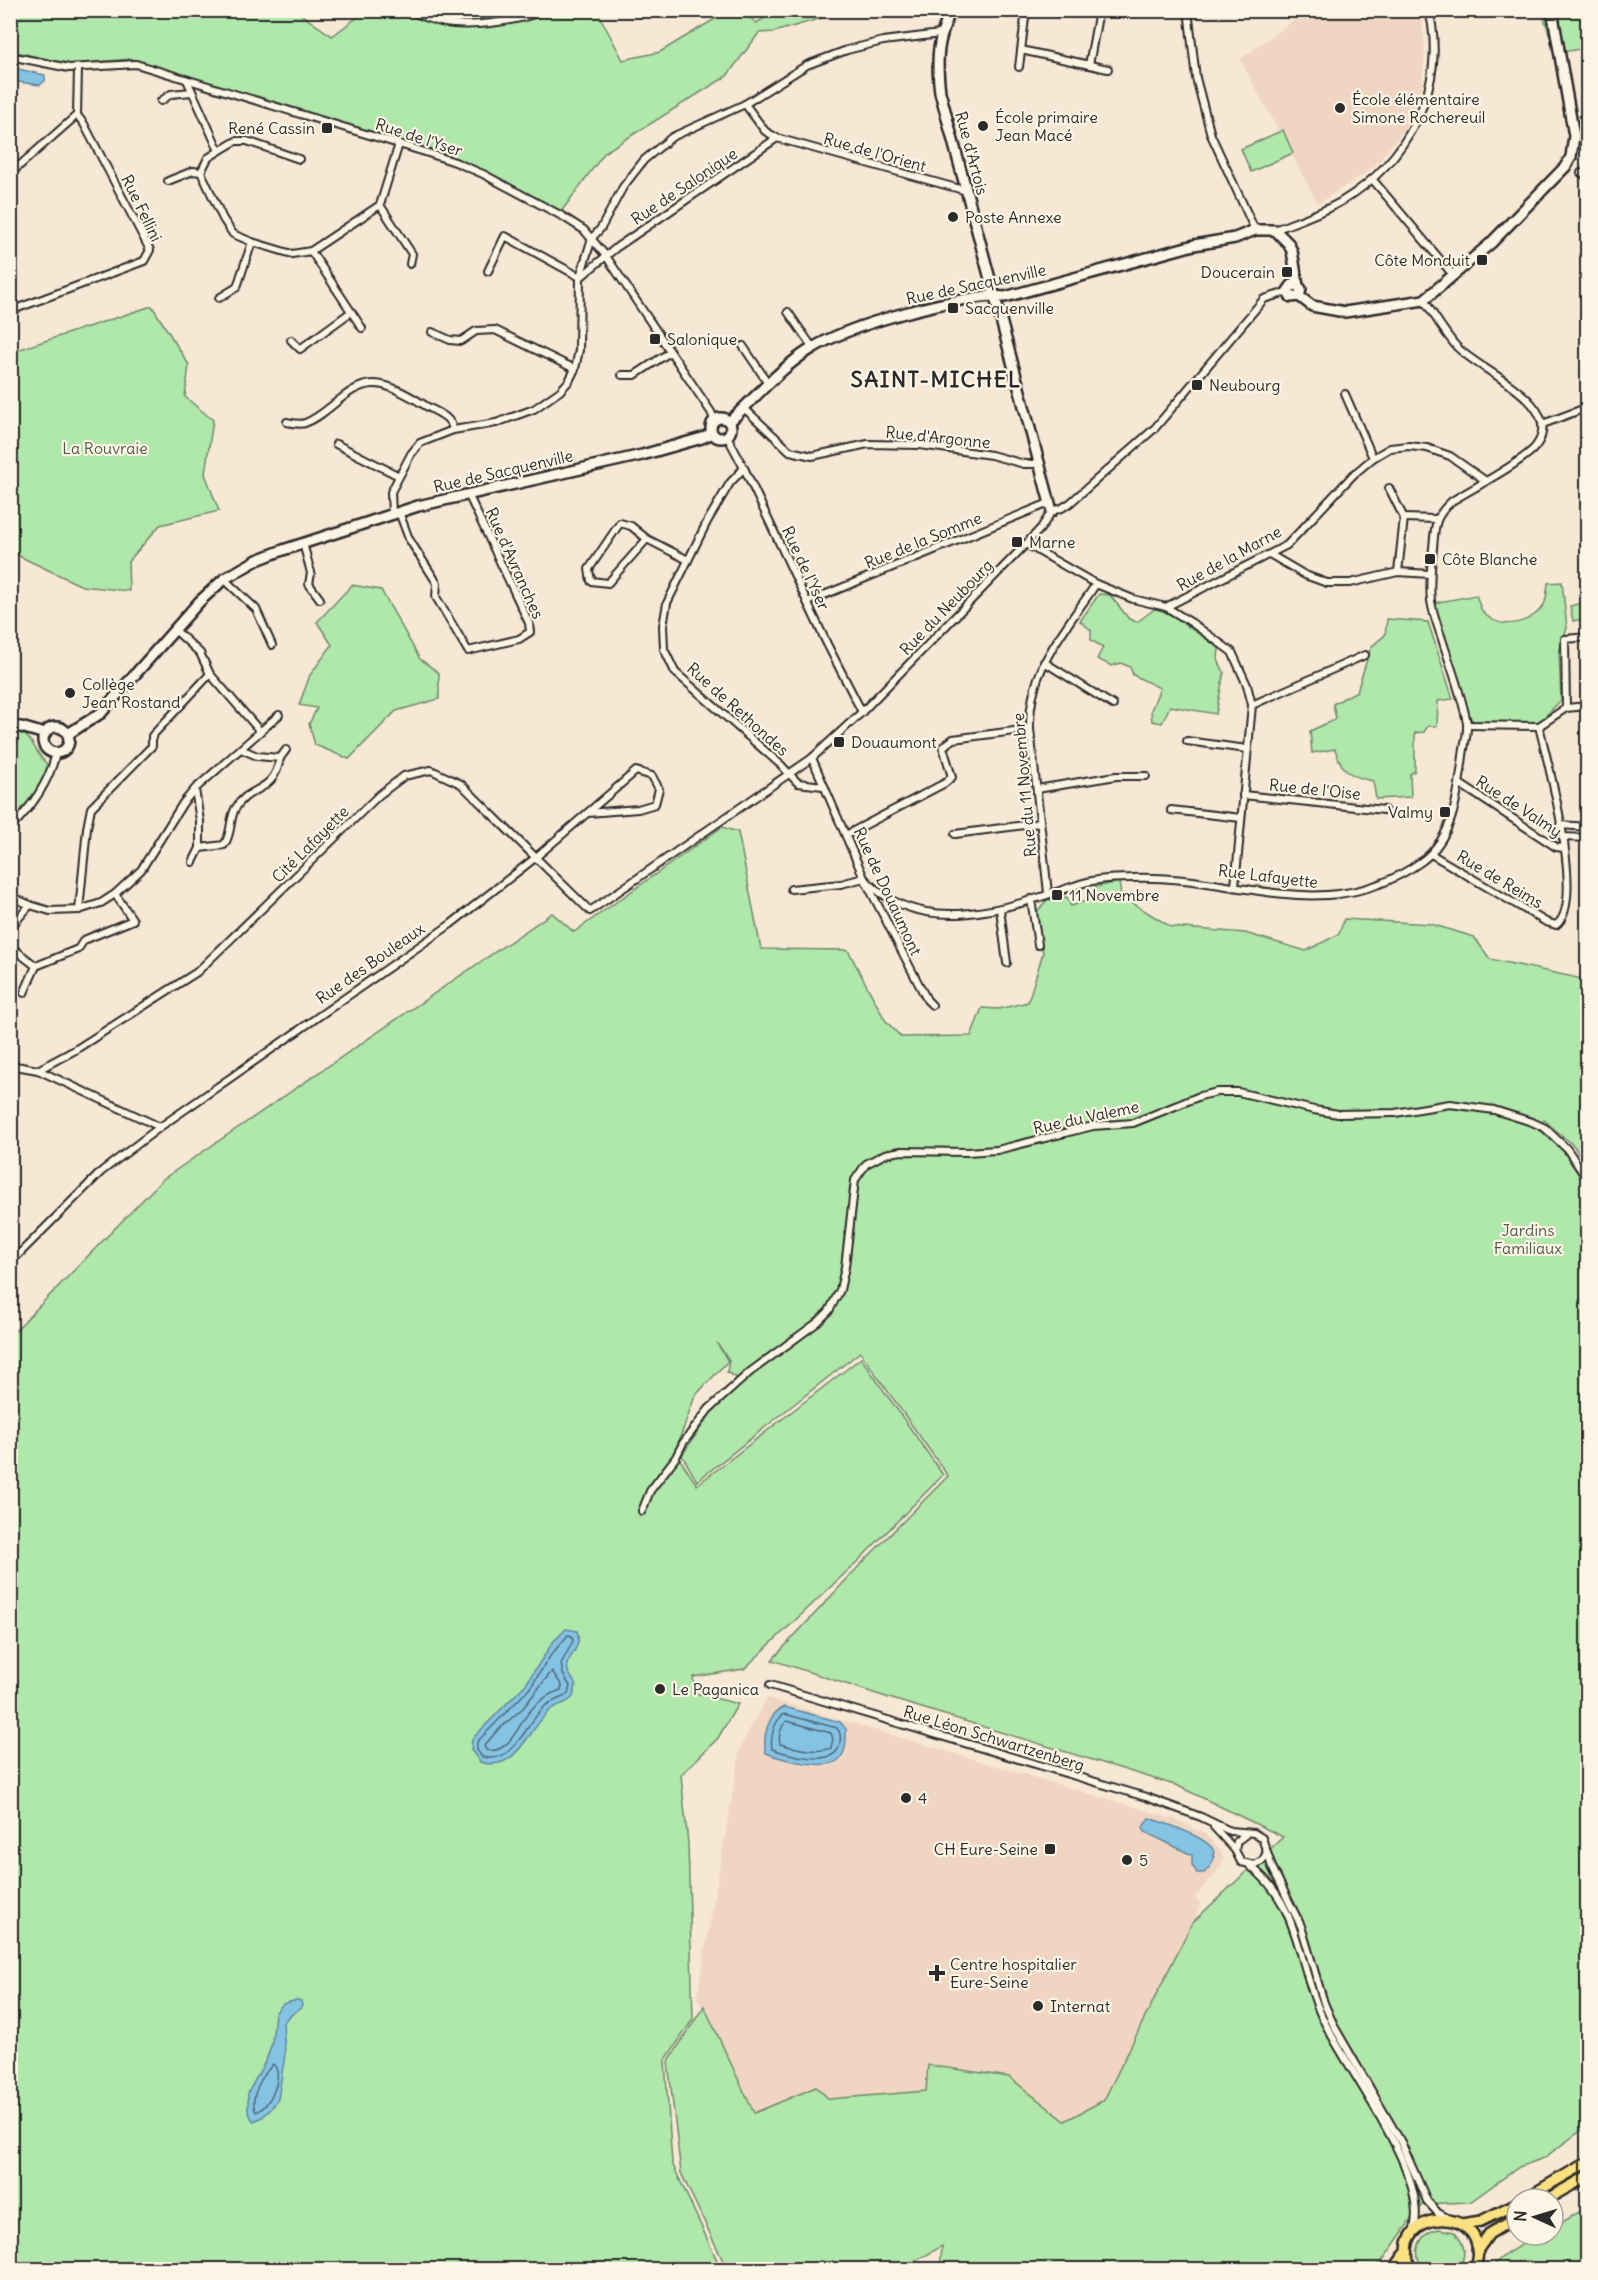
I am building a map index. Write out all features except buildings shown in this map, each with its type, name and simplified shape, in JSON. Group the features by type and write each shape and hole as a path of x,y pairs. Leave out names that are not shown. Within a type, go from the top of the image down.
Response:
{"highway":[{"path":"1394,2270 1407,2252"}],"main road":[{"path":"1544,2187 1587,2162"},
{"path":"1565,2189 1587,2176"},
{"path":"1461,2224 1481,2221 1505,2209"},
{"path":"1411,2270 1407,2252 1412,2235 1424,2223 1434,2219 1450,2219 1461,2224 1472,2235 1477,2251"},
{"path":"1474,2270 1477,2251 1489,2234 1505,2224"}],"street":[{"path":"408,10 451,24 487,22 534,15 544,10"},
{"name":"Rue d'Artois","path":"951,10 940,34 938,58 940,92 1051,507"},
{"path":"1019,67 1026,10"},
{"path":"1188,10 1196,78 1211,135 1255,230"},
{"path":"1298,291 1292,251 1288,243 1275,230 1341,202 1373,180 1397,155 1413,129 1424,104 1431,78 1433,26 1429,10"},
{"path":"1287,292 1290,286 1312,306 1345,312 1424,300 1491,243 1543,191 1571,157 1574,136 1552,10"},
{"path":"1089,65 1098,16"},
{"path":"395,513 391,492 420,442 453,430 496,423 534,409 560,391 575,369 579,350 580,277 592,238 602,228 623,187 644,160 672,137 745,104 807,65 847,50 883,41 940,34"},
{"path":"1022,50 1108,69"},
{"name":"Rue de l'Yser","path":"10,56 55,66 78,68 136,64 399,144 455,162 483,174 562,216 592,238 711,412 714,420"},
{"path":"10,174 77,115 78,68"},
{"path":"187,80 219,151"},
{"path":"161,101 171,94 192,92"},
{"path":"745,104 765,131 777,138"},
{"name":"Rue Fellini","path":"10,311 144,261 148,256 150,250 84,124 77,115"},
{"name":"Rue de l'Orient","path":"777,138 967,191"},
{"name":"Rue de Salonique","path":"580,277 606,256 777,138"},
{"path":"201,172 208,158 236,141 247,141 299,159"},
{"path":"201,172 223,219 233,234 292,254 310,251 380,205 399,144"},
{"path":"168,181 193,171 201,172"},
{"path":"1373,180 1454,276"},
{"path":"380,205 412,254 410,264"},
{"name":"Rue de Sacquenville","path":"729,422 768,383 813,348 881,321 940,305 994,296 1005,297 1194,244 1235,238 1255,230 1275,230"},
{"path":"488,271 505,236 580,277"},
{"path":"219,298 237,286 252,242"},
{"path":"310,251 362,328"},
{"name":"Rue du Neubourg","path":"590,911 812,758 862,712 1026,544 1041,528 1051,507 1062,508 1070,503 1155,428 1264,299 1287,292"},
{"path":"1424,300 1456,346 1481,368 1532,401 1541,415 1543,424 1540,439 1531,452 1452,501 1440,511 1436,519 1430,574 1431,604 1467,725 1539,726 1566,708 1587,706"},
{"path":"291,340 300,349 351,312"},
{"path":"788,312 813,348"},
{"path":"432,332 450,340 461,341 476,331 495,330 575,369"},
{"path":"744,346 768,383"},
{"path":"622,375 635,375 670,352"},
{"path":"287,422 304,424 356,389 372,384 384,386 415,399 447,417 453,430"},
{"path":"1345,394 1373,458"},
{"path":"1543,424 1587,407"},
{"name":"Rue d'Argonne","path":"744,408 790,451 813,456 868,444 920,445 991,455 1024,464 1039,464"},
{"path":"720,417 729,422 731,428 726,436 719,438 712,433 711,425 714,420 720,417"},
{"name":"Rue de Sacquenville","path":"68,734 101,713 199,602 224,579 256,560 395,513 642,454 702,438 712,433"},
{"name":"Rue de l'Yser","path":"726,436 744,468 862,712"},
{"path":"336,444 399,476"},
{"name":"Rue de la Marne","path":"1026,544 1096,584 1133,599 1166,607 1287,545 1353,475 1373,458 1390,448 1408,446 1427,448 1450,456 1486,481"},
{"name":"Rue de Rethondes","path":"744,468 724,493 667,603 663,626 664,649 675,672 781,765 789,775"},
{"path":"1389,488 1404,518 1398,573"},
{"name":"Rue d'Avranches","path":"395,513 437,583 436,597 468,651 519,639 530,632 529,623 468,494"},
{"name":"Rue de la Somme","path":"807,602 1051,507"},
{"path":"1404,518 1436,519"},
{"path":"647,539 608,583 591,581 589,568 620,523 631,526 647,539 688,560"},
{"path":"303,543 311,573 309,584 320,598"},
{"path":"1271,555 1305,575 1326,583 1350,583 1398,573 1430,574"},
{"path":"224,579 256,609 272,645"},
{"name":"Rue du 11 Novembre","path":"1048,893 1030,729 1032,695 1044,662 1096,584"},
{"path":"1166,607 1192,622 1233,652 1247,685 1252,705 1235,886"},
{"path":"175,630 200,654 210,674 260,731"},
{"path":"1566,708 1565,639 1587,637"},
{"path":"1252,705 1365,656"},
{"path":"1044,662 1113,705"},
{"path":"79,910 91,808 152,746 152,735 210,674"},
{"path":"10,896 50,911 79,910 101,903 115,894 141,870 183,803 195,789 279,715"},
{"name":"Rue Lafayette","path":"864,878 872,887 895,902 934,914 1000,909 1084,882 1134,877 1167,877 1295,896 1345,895 1370,888 1407,872 1431,854 1448,828 1456,805 1467,725"},
{"path":"1539,726 1564,848"},
{"path":"10,727 21,727 45,734"},
{"path":"45,734 55,727 63,729 68,734 70,739 68,747 56,753"},
{"path":"846,835 945,783 952,777 943,747 953,739 1030,729"},
{"path":"45,734 45,747 56,753"},
{"path":"1187,741 1247,749"},
{"path":"241,749 257,756 280,758"},
{"path":"200,848 224,845 228,839 235,810 245,799 274,779 280,758 286,750"},
{"path":"10,828 39,794 52,771 56,753"},
{"name":"Rue de Douaumont","path":"812,758 864,878 917,983 932,1005"},
{"name":"Cité Lafayette","path":"38,1070 75,1050 197,972 364,809 404,776 431,770 461,784 590,911"},
{"name":"Rue des Bouleaux","path":"10,1263 102,1171 160,1127 451,924 535,858 636,771 652,776 659,789 655,804 638,809 588,813"},
{"path":"789,775 798,783 823,786"},
{"path":"1037,789 1116,776 1146,776"},
{"name":"Rue de Valmy","path":"1460,784 1556,847 1564,848"},
{"path":"193,862 200,848 200,821 195,789"},
{"name":"Rue de l'Oise","path":"1243,795 1384,810"},
{"path":"1171,810 1241,818"},
{"path":"956,834 1040,824"},
{"path":"1560,825 1587,827"},
{"path":"1562,837 1587,838"},
{"name":"Rue de Reims","path":"1431,854 1546,922 1556,925 1561,921 1568,902 1568,869 1564,848"},
{"path":"792,889 841,884 864,878"},
{"path":"24,993 36,966 78,949 84,940 133,920 115,894"},
{"path":"1031,899 1038,945"},
{"path":"10,928 30,905"},
{"path":"1000,909 1007,963"},
{"path":"10,946 36,966"},
{"path":"10,1065 38,1070 160,1127"},
{"name":"Rue du Valeme","path":"642,1511 650,1491 710,1409 764,1361 818,1322 832,1306 840,1290 845,1267 855,1180 866,1164 891,1152 998,1150 1093,1126 1133,1123 1200,1095 1238,1092 1329,1113 1387,1114 1450,1104 1494,1110 1545,1128 1567,1149 1587,1180"},
{"name":"Rue Léon Schwartzenberg","path":"770,1685 1146,1797 1178,1807 1230,1831 1249,1833"},
{"name":"Rue Léon Schwartzenberg","path":"1209,1822 1234,1850"},
{"path":"1412,2235 1417,2210 1413,2190 1403,2164 1388,2131 1320,2014 1294,1927 1285,1906 1262,1875 1241,1862 1234,1850 1240,1837 1249,1833 1262,1838 1278,1881 1301,1926 1331,2020 1397,2133 1427,2201 1438,2213 1450,2219"},
{"path":"1250,1866 1260,1863 1267,1851"}],"shaded area":[{"name":"École élémentaire Simone Rochereuil","path":"1307,11 1421,11 1425,50 1422,87 1404,130 1375,166 1318,204 1240,59"},
{"name":"Centre hospitalier Eure-Seine","path":"767,1698 1175,1819 1205,1834 1222,1852 1223,1858 1222,1866 1194,1898 1200,1903 1191,1938 1104,2100 826,2269 697,1997 741,1745"}],"green space":[{"path":"11,10 296,11 332,36 366,11 597,11 623,60 660,52 728,11 744,11 756,23 777,11 846,11 774,32 759,33 727,76 605,152 561,212 452,158 292,111 132,59 70,64 11,51"},
{"path":"846,11 903,11 900,15"},
{"path":"1542,11 1587,11 1587,53 1581,49 1555,53"},
{"path":"1283,130 1293,153 1251,172 1241,149"},
{"name":"La Rouvraie","path":"152,306 189,365 185,397 213,420 205,474 219,511 160,525 128,562 129,591 82,586 21,557 11,549 11,352"},
{"path":"1562,582 1567,628 1559,652 1561,700 1540,722 1477,723 1472,720 1467,712 1434,603 1476,595 1483,612 1494,621 1519,622 1535,615 1541,609 1546,600 1548,583"},
{"path":"352,585 381,590 420,659 439,673 439,699 396,711 349,759 315,745 309,724 317,708 299,705 310,675 332,645 317,622"},
{"path":"1099,594 1110,595 1129,619 1137,622 1156,608 1173,616 1219,648 1218,660 1224,672 1216,714 1170,706 1162,723 1152,721 1151,710 1160,688 1133,675 1130,667 1121,663 1112,666 1097,659 1103,647 1091,640 1091,630 1080,621"},
{"path":"1587,602 1587,618 1573,621 1570,606"},
{"path":"1387,619 1428,622 1453,699 1438,701 1437,726 1428,726 1424,732 1415,733 1415,771 1410,774 1411,797 1376,799 1373,781 1348,772 1335,749 1312,753 1310,731 1336,719 1333,704 1357,691 1371,647 1385,635"},
{"path":"11,731 24,734 47,764 39,788 11,821"},
{"name":"Jardins Familiaux","path":"722,827 738,832 761,949 848,950 885,1020 901,1037 971,1036 982,1008 999,1009 1028,1002 1043,953 1036,913 1047,900 1067,897 1071,906 1089,900 1095,887 1119,882 1121,896 1171,927 1245,933 1306,951 1339,934 1344,919 1431,924 1474,937 1490,959 1587,980 1587,1168 1574,1146 1544,1120 1539,1129 1563,1151 1587,1187 1587,2126 1544,2158 1519,2167 1470,2202 1422,2204 1381,2263 1366,2269 940,2269 942,2246 902,2269 727,2269 681,2173 668,2062 704,2006 754,2113 816,2087 829,2099 926,2091 928,2065 1009,2077 1065,2121 1104,2100 1192,1923 1283,1837 1178,1786 772,1660 860,1565 948,1476 860,1352 697,1481 682,1455 711,1413 744,1382 727,1372 729,1360 717,1343 728,1361 695,1396 675,1452 697,1485 861,1358 943,1475 859,1560 744,1669 693,1677 695,1693 738,1704 718,1738 681,1775 688,1844 693,2019 665,2061 672,2163 721,2269 11,2270 11,1335 163,1179 552,913 574,932"},
{"path":"1587,2207 1587,2269 1491,2269 1502,2257 1517,2247 1565,2247 1565,2221"},
{"path":"1439,2229 1454,2232 1461,2241 1464,2255 1458,2269 1423,2269 1420,2263 1419,2244 1426,2235"}],"water":[{"path":"10,67 45,75 45,81 40,85 11,81"},
{"path":"566,1629 577,1631 578,1636 577,1644 567,1664 568,1672 576,1685 573,1697 549,1711 512,1756 503,1762 492,1764 480,1762 471,1750 472,1739 526,1684 553,1642"},
{"path":"784,1707 840,1722 846,1729 845,1746 840,1758 831,1763 813,1764 792,1761 766,1753 765,1740 770,1720 778,1710"},
{"path":"1149,1818 1196,1836 1211,1847 1214,1858 1204,1873 1197,1873 1192,1865 1192,1855 1145,1832 1143,1827"},
{"path":"301,2001 302,2007 283,2023 285,2054 278,2099 261,2118 253,2121 248,2111 248,2093 267,2058 272,2043 275,2013 283,2004"}],"place":[{"name":"École élémentaire Simone Rochereuil","path":"1340,108"},
{"name":"École primaire Jean Macé","path":"983,126"},
{"name":"René Cassin","path":"327,128"},
{"name":"Poste Annexe","path":"953,217"},
{"name":"Côte Monduit","path":"1482,260"},
{"name":"Doucerain","path":"1287,272"},
{"name":"Sacquenville","path":"953,308"},
{"name":"Salonique","path":"655,339"},
{"name":"Neubourg","path":"1197,385"},
{"name":"Marne","path":"1017,542"},
{"name":"Côte Blanche","path":"1430,559"},
{"name":"Collège Jean Rostand","path":"70,693"},
{"name":"Douaumont","path":"839,742"},
{"name":"Valmy","path":"1445,812"},
{"name":"11 Novembre","path":"1057,895"},
{"name":"Le Paganica","path":"660,1689"},
{"name":"4","path":"906,1798"},
{"name":"CH Eure-Seine","path":"1050,1849"},
{"name":"5","path":"1127,1860"},
{"name":"Centre hospitalier Eure-Seine","path":"937,1973"},
{"name":"Internat","path":"1038,2006"}],"district":[{"name":"SAINT-MICHEL","path":"936,379"}]}
